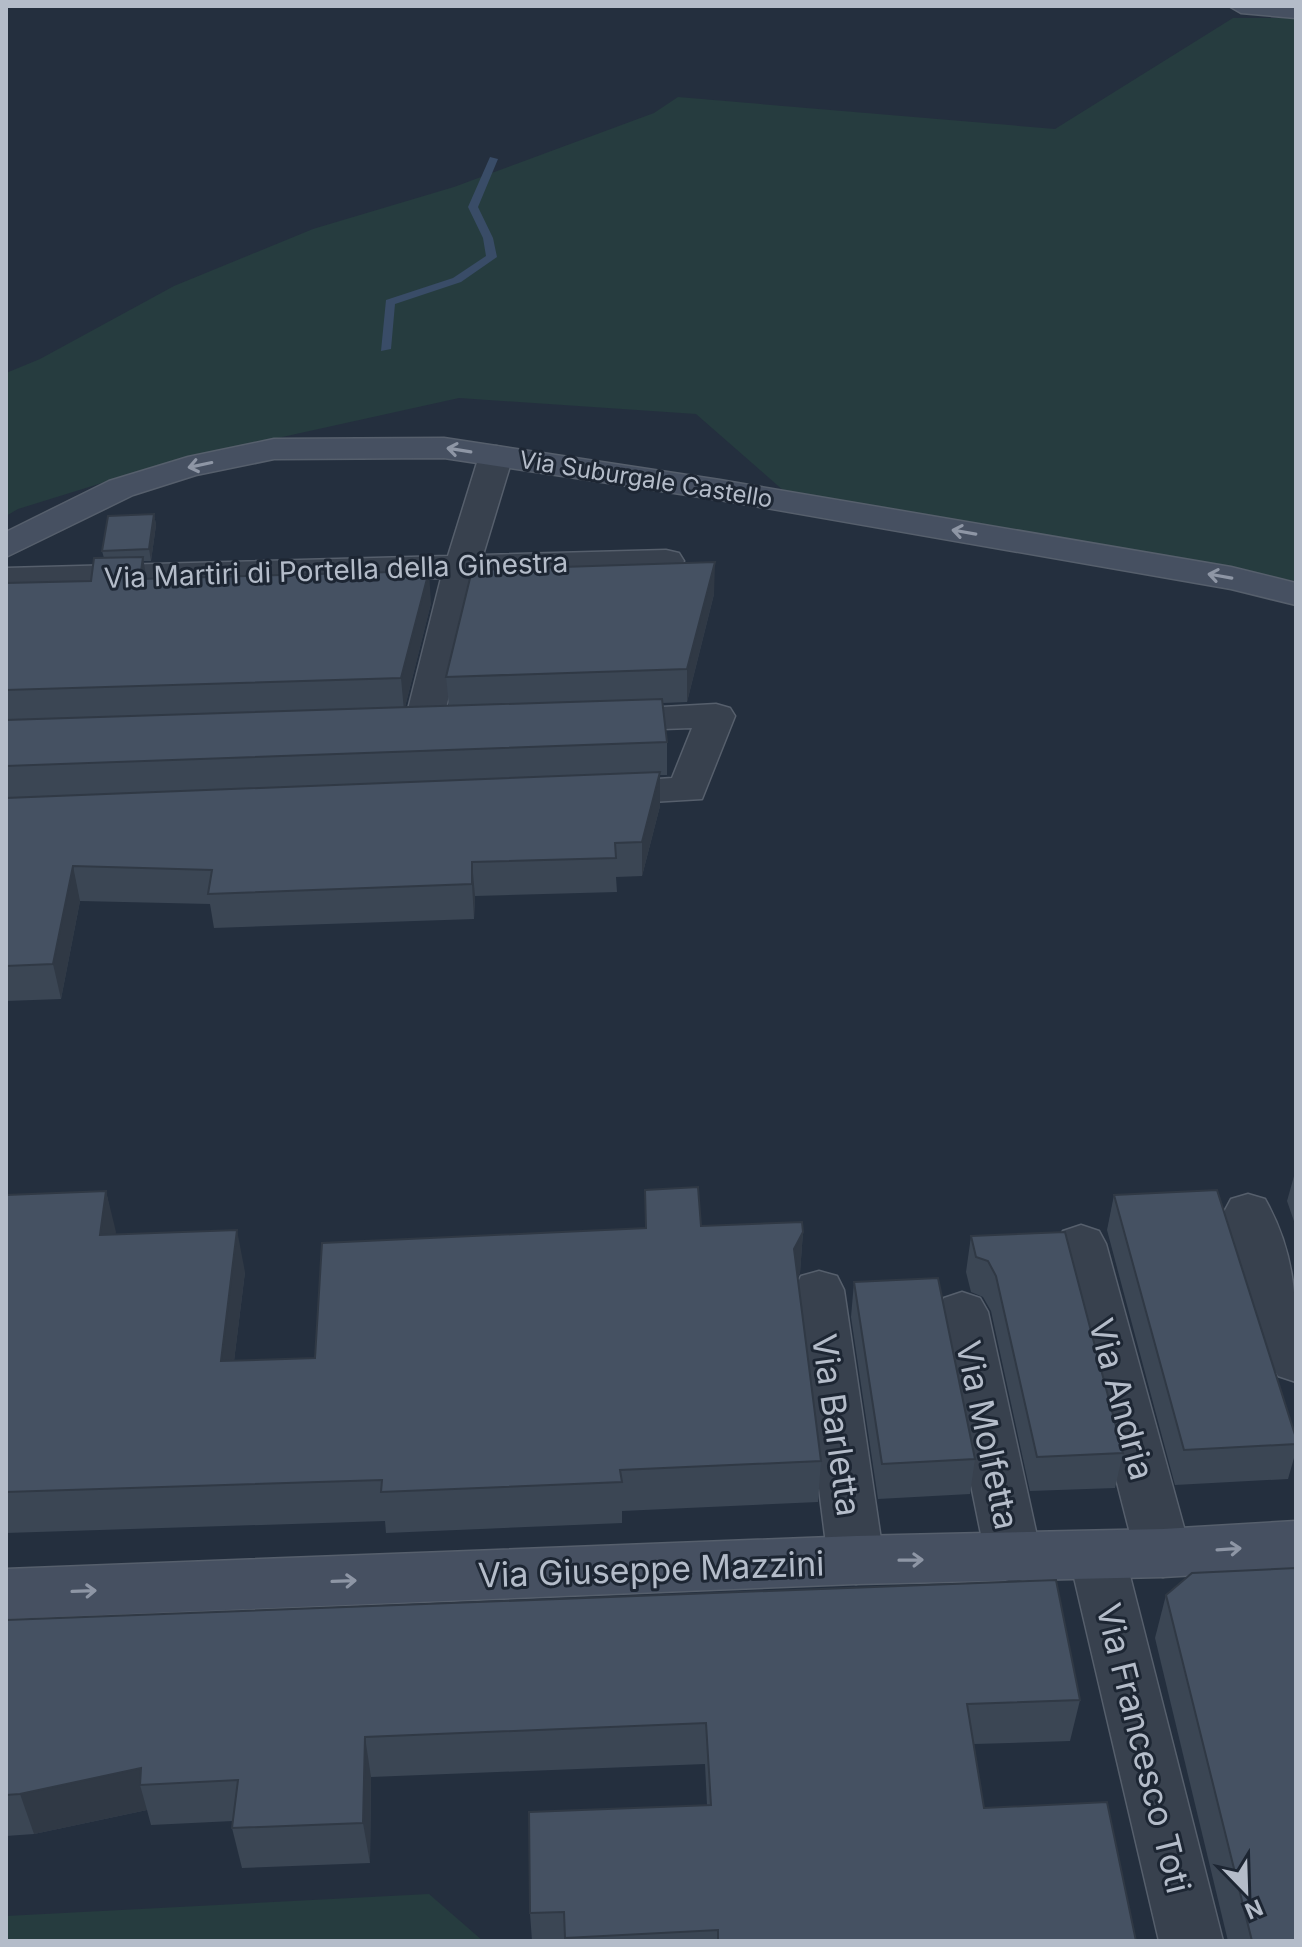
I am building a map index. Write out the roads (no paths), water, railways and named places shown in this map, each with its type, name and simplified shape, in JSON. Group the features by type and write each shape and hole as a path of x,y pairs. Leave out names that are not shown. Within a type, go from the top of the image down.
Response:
{"street":[{"path":"1241,6 1296,11"},
{"name":"Via Suburgale Castello","path":"7,576 121,488 188,467 274,449 444,448 967,532 1231,578 1296,594"},
{"path":"423,725 462,567 496,456"},
{"name":"Via Martiri di Portella della Ginestra","path":"7,576 666,561"},
{"path":"561,795 688,790 716,716 562,721"},
{"path":"1248,1212 1292,1337"},
{"name":"Via Andria","path":"1081,1244 1163,1553"},
{"name":"Via Barletta","path":"819,1290 856,1560"},
{"name":"Via Molfetta","path":"962,1312 1014,1559"},
{"name":"Via Giuseppe Mazzini","path":"6,1594 856,1560 1097,1556 1296,1545"},
{"name":"Via Francesco Toti","path":"1097,1556 1191,1941"}],"waterway":[{"path":"385,349 390,302 457,280 492,257 488,238 473,207 493,159"}]}
